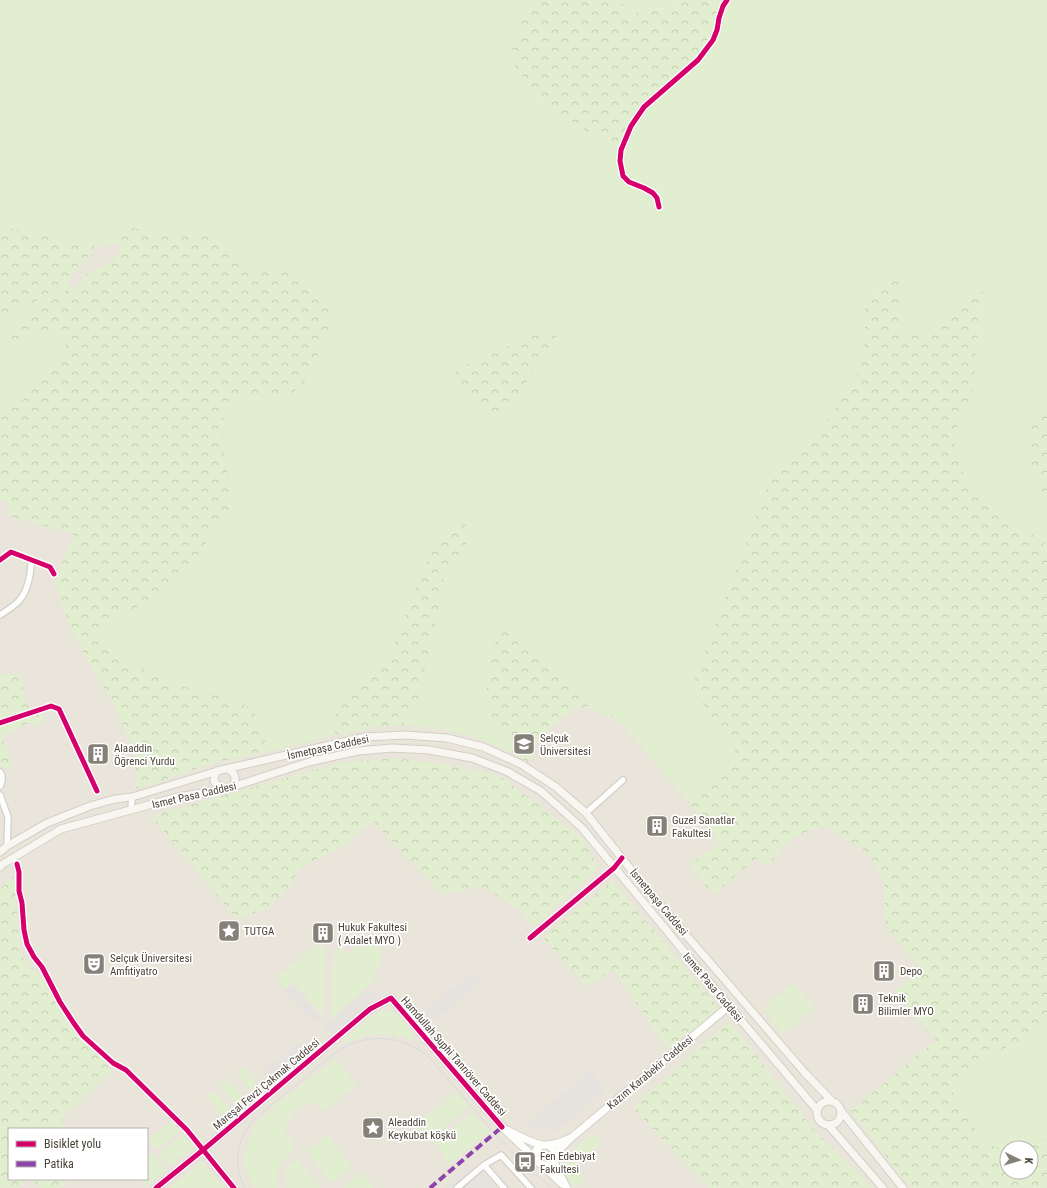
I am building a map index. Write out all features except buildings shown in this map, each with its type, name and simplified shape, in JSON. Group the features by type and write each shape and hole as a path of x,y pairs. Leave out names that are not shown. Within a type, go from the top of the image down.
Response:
{"main road":[{"name":"İsmetpaşa Caddesi","path":"0,852 7,846 47,823 90,806 115,799 132,797 217,771 366,737 405,735 447,738 483,748 521,764 556,787 586,813 649,892 804,1073 832,1101"},
{"name":"Ismet Pasa Caddesi","path":"0,867 60,829 178,798 232,788 309,762 358,751 392,748 429,750 472,758 506,771 541,791 582,828 817,1110"},
{"path":"228,769 232,771 235,776 232,788"},
{"path":"217,771 214,782 221,790"},
{"path":"883,1188 829,1126 821,1122 817,1115 817,1110 821,1104 832,1101 840,1106 842,1112 903,1188"},
{"path":"829,1126 840,1120 842,1112"}],"street":[{"path":"659,207 657,198 653,193 629,182 623,176 620,161 621,150 631,126 644,107 678,79 698,60 713,40 723,6 727,0"},
{"path":"0,560 11,552 50,567 54,574"},
{"path":"0,616 20,600 25,592 30,578 32,560"},
{"path":"0,723 51,706 59,709 97,791"},
{"path":"0,772 2,775 2,780 0,786"},
{"path":"586,813 622,780"},
{"path":"0,797 8,817 7,846"},
{"path":"131,810 132,797"},
{"path":"530,938 614,868 622,858"},
{"path":"17,864 19,872 19,891 27,944 68,1015 83,1036 113,1063 126,1070 187,1130 234,1188"},
{"name":"Mareşal Fevzi Çakmak Caddesi","path":"156,1188 370,1009 391,998"},
{"name":"Hamdullah Suphi Tanrıöver Caddesi","path":"391,998 502,1127 567,1188"},
{"name":"Kazım Karabekir Caddesi","path":"554,1159 561,1148 572,1138 729,1006"},
{"path":"502,1127 515,1134 551,1147 554,1152 556,1167 567,1188"},
{"path":"554,1159 547,1165 538,1162 536,1160 536,1153 539,1147 572,1138"},
{"path":"457,1188 484,1165 501,1155 531,1188"},
{"path":"484,1165 504,1188"}],"shaded area":[{"name":"Selçuk Üniversitesi","path":"0,0 1047,359 1047,1188 0,1188"},
{"path":"472,972 481,983 431,1024 422,1012"},
{"path":"292,984 321,1016 314,1023 284,991"},
{"path":"370,988 377,997 331,1035 324,1026"},
{"path":"299,1041 310,1053 273,1083 262,1071"},
{"path":"590,1070 606,1090 557,1131 527,1124"},
{"path":"470,1167 486,1176 495,1188 444,1188"}],"green space":[{"path":"0,0 543,0 525,14 512,62 545,104 611,147 631,123 712,36 717,11 727,0 1047,0 1047,412 1034,411 1042,492 1047,494 1047,546 999,513 963,473 956,456 955,436 958,423 974,387 976,351 983,290 974,294 948,323 899,340 898,279 871,296 865,304 865,341 863,355 859,370 852,385 832,414 786,464 767,488 691,688 737,753 687,800 620,722 502,622 490,660 487,687 488,701 490,713 495,725 510,744 513,753 460,733 403,725 413,710 420,692 443,581 449,566 463,550 466,544 467,540 465,528 469,513 444,537 387,657 376,673 364,685 348,695 335,716 335,735 267,752 265,737 223,696 196,691 160,678 107,651 98,643 94,632 154,597 214,531 226,515 230,507 229,479 222,445 223,419 226,404 232,396 243,393 255,395 305,381 308,374 268,269 250,267 191,233 149,231 122,225 120,244 96,247 0,226"},
{"path":"543,0 622,0 624,7 632,17 635,16 637,11 641,9 647,11 665,9 676,11 678,10 679,0 727,0 717,11 712,36 706,51 644,105 620,152 545,104 512,62 513,43 525,14"},
{"path":"622,0 679,0 678,10 676,11 657,8 651,11 637,11 635,17 632,17 624,7"},
{"path":"122,225 149,231 189,233 204,235 212,238 222,244 250,267 283,272 294,275 311,283 324,297 331,315 331,328 305,381 297,389 288,395 273,399 248,394 238,394 232,396 226,404 223,419 222,445 232,496 230,507 226,515 189,567 169,587 95,632 98,643 112,654 168,681 201,692 231,699 245,705 255,714 261,724 267,752 216,762 137,789 135,761 129,739 113,703 71,629 59,596 56,580 63,559 73,539 73,531 65,531 11,517 7,500 0,502 0,410 19,403 29,395 75,333 47,332 37,334 23,340 13,341 0,337 15,329 71,287 77,287 89,273 105,265 116,257 121,248"},
{"path":"0,226 96,247 69,279 0,325"},
{"path":"69,279 69,284 71,287 15,329 1,337 19,340 47,332 75,332 29,395 19,403 0,410 0,325"},
{"path":"898,279 900,340 948,323 974,294 983,290 977,341 974,387 971,398 958,423 955,436 956,456 963,473 999,513 1026,530 1047,546 1047,1025 1041,1031 986,1057 958,1076 952,1088 955,1102 981,1138 989,1145 999,1148 999,1180 1039,1180 1039,1140 1037,1140 1047,1138 1047,1188 911,1188 851,1111 936,1040 894,992 921,969 888,929 885,917 884,884 879,871 867,854 830,828 824,826 819,827 787,843 769,865 763,864 757,858 715,893 709,890 689,864 720,843 687,800 737,753 691,688 767,488 786,464 832,414 852,385 859,370 865,341 865,304 871,296"},
{"path":"550,329 560,331 532,374 515,397 506,405 496,412 489,412 478,407 468,399 459,382 455,370 541,331"},
{"path":"1033,410 1047,412 1047,494 1043,493 1028,459"},
{"path":"469,512 465,526 467,542 462,551 450,564 445,574 420,692 411,714 403,725 380,726 335,735 335,718 337,708 346,696 373,678 387,659 400,631 416,587 429,558 442,539"},
{"path":"502,622 620,722 587,706 581,711 576,706 533,744 535,756 528,762 513,753 507,739 495,726 492,720 487,693 490,662"},
{"path":"21,674 26,704 42,714 45,721 36,726 33,721 2,736 13,765 6,768 0,766 0,675"},
{"path":"395,758 449,765 500,776 582,838 599,868 534,926 521,911 482,886 443,895 372,820 346,845 300,868 291,885 268,908 237,919 151,816 339,763"},
{"path":"14,876 20,954 43,980 69,1025 112,1071 61,1119 66,1128 8,1128 8,1180 28,1180 18,1188 0,1188 0,889"},
{"path":"612,881 719,1008 668,1049 613,969 587,987 543,938"},
{"path":"367,937 382,953 373,982 330,1019 334,953 341,946 344,952 348,954"},
{"path":"318,944 326,949 323,1016 293,982 284,989 277,977"},
{"path":"794,983 814,1008 783,1034 763,1009"},
{"path":"383,1010 392,1010 400,1016 415,1037 412,1040 394,1035 377,1034 345,1043 342,1040 370,1018"},
{"path":"729,1021 816,1132 873,1188 709,1188 633,1108"},
{"path":"1047,1025 1047,1138 1037,1140 999,1140 999,1148 989,1145 981,1138 955,1102 952,1088 957,1076 986,1057 1041,1031"},
{"path":"336,1059 356,1085 325,1110 315,1103 307,1103 301,1106 290,1116 285,1133 292,1140 294,1146 292,1152 281,1164 279,1169 279,1188 255,1188 248,1176 245,1163 246,1148 253,1129 263,1117 286,1097"},
{"path":"243,1067 261,1089 255,1095 236,1072"},
{"path":"228,1079 247,1101 238,1108 220,1085"},
{"path":"214,1091 233,1113 226,1120 206,1097"},
{"path":"457,1092 469,1106 433,1137 426,1128 421,1131 416,1125"},
{"path":"472,1112 489,1132 448,1165 443,1158 445,1156 435,1143"},
{"path":"172,1121 180,1131 156,1149 148,1140"},
{"path":"593,1133 602,1143 576,1166 586,1179 576,1188 564,1173 563,1159"},
{"path":"183,1135 193,1147 169,1166 159,1154"},
{"path":"328,1135 352,1167 331,1183 307,1151"},
{"path":"152,1153 165,1171 146,1186 141,1180 148,1180 148,1156"},
{"path":"297,1159 320,1188 287,1188 285,1174 287,1168"},
{"path":"202,1162 224,1188 169,1188"},
{"path":"363,1172 374,1188 343,1188"},
{"path":"33,1180 70,1180 61,1188 40,1188"}],"tram line":[{"path":"245,1188 239,1175 238,1153 239,1146 245,1132 254,1120 338,1051 359,1041 382,1038 407,1044 423,1052 430,1058 495,1134 551,1188"}],"marked path":[{"path":"430,1188 502,1127"}],"cycle path":[{"path":"659,207 657,198 653,193 629,182 623,176 620,161 621,150 631,126 644,107 698,60 713,40 723,6 727,0"},
{"path":"0,560 11,552 50,567 54,574"},
{"path":"0,723 51,706 59,709 97,791"},
{"path":"530,938 614,868 622,858"},
{"path":"17,864 19,872 19,891 27,944 34,957 42,967 60,1002 73,1022 83,1036 113,1063 126,1070 187,1130 234,1188"},
{"path":"156,1188 370,1009 391,998 502,1127"}],"place":[{"name":"Selçuk Üniversitesi","path":"524,744"},
{"name":"Alaaddin Öğrenci Yurdu","path":"98,754"},
{"name":"Guzel Sanatlar Fakultesi","path":"657,826"},
{"name":"TUTGA","path":"229,931"},
{"name":"Hukuk Fakultesi ( Adalet MYO )","path":"323,933"},
{"name":"Selçuk Üniversitesi Amfitiyatro","path":"94,964"},
{"name":"Depo","path":"884,971"},
{"name":"Teknik Bilimler MYO","path":"863,1004"},
{"name":"Aleaddin Keykubat köşkü","path":"373,1128"},
{"name":"Fen Edebiyat Fakultesi","path":"525,1162"}]}
